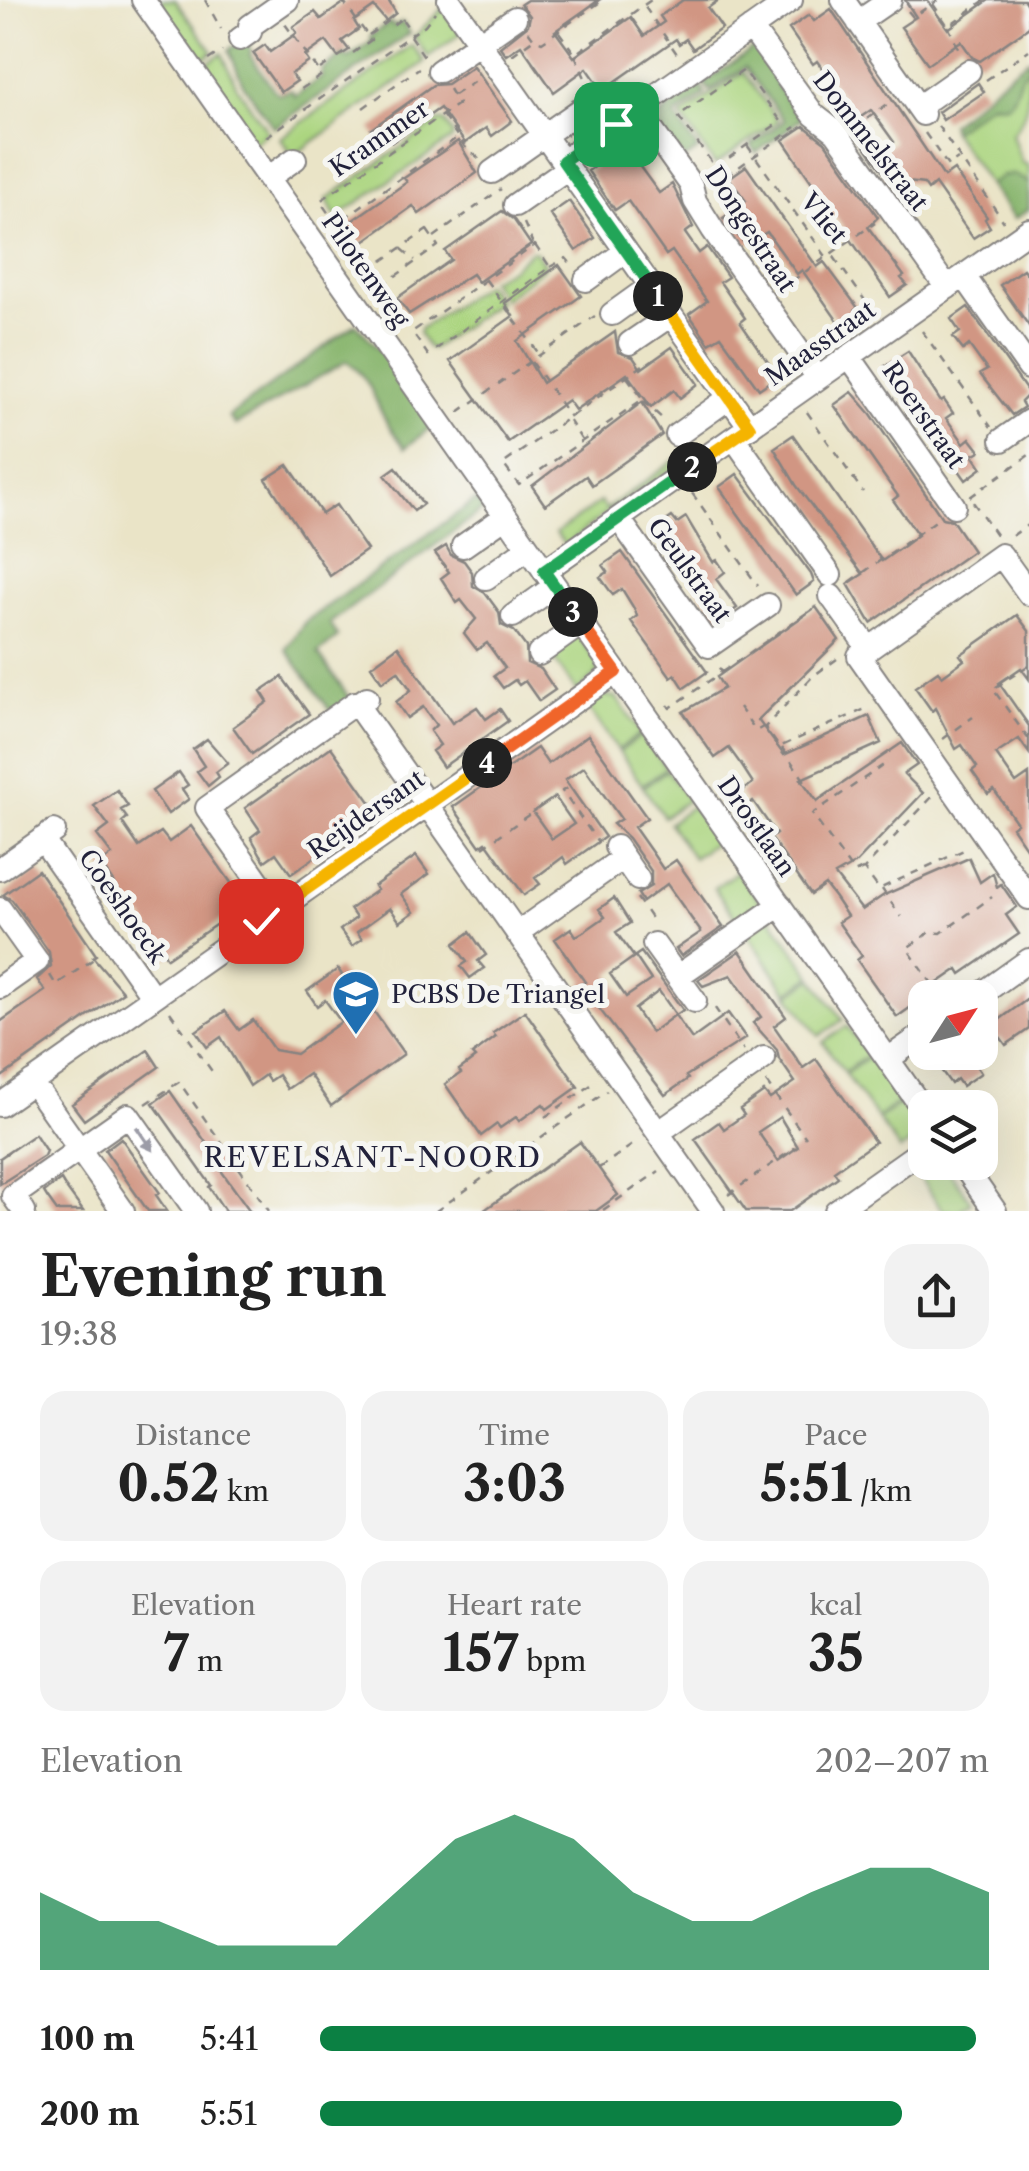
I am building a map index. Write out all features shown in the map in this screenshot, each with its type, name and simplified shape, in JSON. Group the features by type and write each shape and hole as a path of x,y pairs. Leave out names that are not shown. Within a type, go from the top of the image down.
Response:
{"street":[{"name":"Pilotenweg","path":"143,0 550,579"},
{"path":"233,38 250,32 250,26 287,0"},
{"path":"502,189 565,165 637,109 688,61 752,28 791,0"},
{"path":"843,0 918,114 970,71"},
{"path":"858,22 890,0"},
{"path":"445,3 479,43 729,398 742,432 829,592 855,655 1029,898"},
{"path":"433,67 520,22"},
{"name":"Dommelstraat","path":"752,28 812,113 836,132 900,221 1029,368"},
{"path":"502,189 544,135 596,99"},
{"name":"Dongestraat","path":"637,109 818,378"},
{"path":"268,178 295,159"},
{"name":"Maasstraat","path":"513,616 619,519 956,282 1018,227"},
{"path":"586,280 626,251"},
{"path":"606,312 651,286"},
{"path":"630,343 670,315"},
{"name":"Roerstraat","path":"849,356 961,503"},
{"path":"671,427 729,398"},
{"path":"1000,438 1029,422"},
{"path":"463,546 506,516"},
{"name":"Geulstraat","path":"619,519 709,646 763,596"},
{"path":"855,655 1007,542 1029,594"},
{"path":"486,578 528,548"},
{"name":"Drostlaan","path":"550,579 910,1090"},
{"path":"539,654 582,624"},
{"name":"Reijdersant","path":"0,1105 159,1001 278,909 616,672"},
{"path":"278,909 206,808 228,799 363,701 427,804 518,933 651,1135 714,1207"},
{"name":"Coeshoeck","path":"0,869 48,835 159,1001"},
{"path":"518,933 615,853 634,883"},
{"path":"678,976 780,905"},
{"path":"0,909 37,961 0,987"},
{"path":"659,940 678,976 705,1005"},
{"path":"998,982 1029,960"},
{"path":"888,1059 908,1045"},
{"path":"651,1135 755,1052 774,1082"},
{"path":"32,1082 123,1211"},
{"path":"24,1211 14,1196 128,1115 196,1211"},
{"path":"836,1211 908,1160"},
{"path":"973,1180 995,1211"}],"path":[{"path":"204,64 233,38 205,0"},
{"path":"342,0 370,40 353,53"},
{"path":"520,22 534,39 542,42 603,0"},
{"path":"558,31 574,54 650,0"},
{"path":"913,17 938,0"},
{"path":"932,4 948,26 985,0"},
{"path":"1025,0 1029,6"},
{"path":"273,132 411,36 445,3"},
{"path":"643,5 688,61"},
{"path":"368,36 390,20 394,24 403,18 411,36"},
{"path":"288,26 322,74 297,92"},
{"path":"506,59 534,39"},
{"path":"319,70 332,61"},
{"path":"364,108 433,67"},
{"path":"716,167 781,121 744,70 678,116 723,178"},
{"path":"453,96 487,72"},
{"name":"Krammer","path":"458,104 320,201 336,224 458,137"},
{"path":"694,196 812,113"},
{"path":"844,135 918,114"},
{"path":"918,114 1018,227"},
{"path":"918,114 948,166 960,158"},
{"name":"Vliet","path":"747,145 874,314"},
{"path":"433,238 502,189"},
{"path":"325,219 330,215"},
{"path":"771,304 874,224"},
{"path":"427,230 433,238 438,246 380,287 368,271 427,230"},
{"path":"534,246 550,268 502,302 428,355 412,332 534,246"},
{"path":"401,248 416,261"},
{"path":"486,280 540,355"},
{"path":"468,406 606,312"},
{"path":"922,331 1000,438"},
{"path":"531,361 583,442"},
{"path":"642,366 503,464 519,486 642,399"},
{"path":"627,377 650,410 671,427"},
{"path":"807,412 863,492"},
{"path":"668,705 670,708 722,672 829,592 1029,455"},
{"path":"692,493 763,596"},
{"path":"961,503 970,498 1007,542 1029,524"},
{"path":"747,641 753,650"},
{"path":"738,707 756,731 765,727 813,676 855,655"},
{"path":"715,663 722,672"},
{"path":"1029,664 994,689 1029,740"},
{"path":"765,727 779,748 870,706"},
{"path":"934,744 972,718"},
{"path":"782,746 807,784"},
{"path":"888,762 812,814 854,873 864,869 934,796"},
{"path":"566,788 562,791 615,853"},
{"path":"470,856 544,804"},
{"path":"881,888 970,848"},
{"path":"864,869 901,917"},
{"path":"634,883 659,940"},
{"path":"929,980 907,948 930,932 940,933 992,897"},
{"path":"54,982 56,985 104,952"},
{"path":"159,1001 216,1076"},
{"path":"705,1005 755,1052"},
{"path":"545,1117 604,1076"},
{"path":"148,1104 179,1082 269,1211"},
{"path":"774,1082 806,1138"},
{"path":"436,1211 611,1089"},
{"path":"599,1168 651,1135"},
{"path":"714,1207 796,1146"},
{"path":"602,1210 665,1167"}],"green space":[{"path":"156,0 175,0 213,52 200,61"},
{"path":"443,8 461,33 428,57 414,37"},
{"path":"390,22 393,26 402,22 410,33 274,128 243,84 229,50 244,39 274,90 279,94 291,90 295,96 323,76 321,71 344,54 348,58 372,41 370,36"},
{"path":"412,45 425,62 293,156 280,138"},
{"path":"757,46 778,87 801,119 756,153 751,145 784,121 745,67 710,91 704,83"},
{"path":"222,53 237,87 268,132 253,143 217,92 219,86 204,65"},
{"path":"1029,59 1029,68 1008,104 990,103 952,131 950,124"},
{"path":"1029,68 1025,112 1012,134 1022,163 1029,165 1029,183 1002,176 989,185 952,131 990,103 1003,105"},
{"path":"743,72 778,121 715,165 681,116"},
{"path":"700,86 705,94 675,116 698,150 685,159 652,121"},
{"path":"444,121 452,139 338,216 334,215 327,199"},
{"path":"1013,174 1029,183 1029,209 1014,219 989,185"},
{"path":"531,251 536,252 543,268 503,299 490,280"},
{"path":"485,284 498,302 428,348 420,329"},
{"path":"356,324 387,358 434,425 405,448 388,425 367,383 347,361 235,425 229,416"},
{"path":"681,456 685,461 610,510 565,546 556,533 600,502 606,509"},
{"path":"476,500 483,510 330,623 338,637 318,653 350,699 331,712 286,649 305,622"},
{"path":"577,632 598,665 598,673 577,692 549,652"},
{"path":"602,695 616,697 641,733 618,750 586,705"},
{"path":"642,735 666,768 642,785 619,752"},
{"path":"667,770 688,800 664,817 643,787"},
{"path":"692,806 717,841 693,858 669,823"},
{"path":"738,871 766,910 742,927 714,888"},
{"path":"770,916 812,976 788,993 747,933"},
{"path":"813,978 843,1020 819,1036 789,995"},
{"path":"847,1026 868,1055 844,1072 823,1042"},
{"path":"869,1057 900,1101 877,1118 845,1074"},
{"path":"901,1103 908,1112 908,1144 900,1150 878,1119"},
{"path":"921,1180 955,1180 971,1202 958,1211 943,1211"}],"building":[{"path":"348,0 388,0 396,13 386,21 374,7 354,21 359,29 342,41 349,50 338,57 326,41 305,56 309,62 291,74 297,81 281,92 253,53 265,45 270,52 297,33 293,27 315,12 321,19"},
{"path":"527,0 599,0 555,31 574,57 631,17 644,36 664,22 660,16 683,0 719,0 708,8 722,28 693,49 686,39 679,44 676,39 606,88 599,85 587,68 554,92 521,45 506,55 500,47 528,25 530,16 521,4"},
{"path":"905,0 927,0 948,29 989,0 1024,0 1029,8 1029,27 980,61 972,57 961,41 928,64 901,27 916,17"},
{"path":"831,9 944,177 954,170 990,227 973,238 935,184 928,190 924,184 892,180 905,203 862,142 875,156 894,142 871,110 858,119 789,29 809,15 814,21"},
{"path":"473,66 512,121 492,136 486,128 465,143 440,108 383,145 371,129 433,85 447,84"},
{"path":"978,83 984,92 943,120 938,112"},
{"path":"804,126 825,142 878,217 868,227 907,285 890,297 783,140"},
{"path":"458,141 477,173 419,214 413,206 360,244 346,225"},
{"path":"624,145 659,193 672,184 693,227 685,233 699,253 707,247 728,277 720,282 745,318 740,322 775,378 759,389 721,336 709,343 689,314 707,301 672,251 666,255 628,201 615,210 588,171"},
{"path":"746,166 817,267 824,262 858,308 855,310 861,318 844,330 802,270 797,274 767,232 746,245 723,218 746,201 729,178"},
{"path":"569,201 595,238 576,251 550,214"},
{"path":"502,211 514,220 531,245 478,282 472,274 409,314 397,298 451,260 445,251"},
{"path":"559,265 581,296 517,341 542,383 615,332 618,352 633,357 641,369 672,347 698,384 680,398 674,390 651,407 627,374 575,410 568,400 508,442 450,361 513,316 505,303"},
{"path":"1023,269 1029,277 1029,326 1000,285"},
{"path":"968,307 1029,394 1021,402 1024,407 1012,415 980,374 987,370 969,345 963,350 953,337 960,332 951,319"},
{"path":"908,351 941,402 944,400 953,413 946,418 964,443 970,438 980,451 973,455 982,468 966,480 885,366"},
{"path":"852,392 942,518 952,520 973,551 871,623 848,584 863,574 796,485 774,448 793,435 882,561 902,547 918,535 893,500 898,496 834,405"},
{"path":"642,402 662,435 592,485 586,476 545,505 532,486"},
{"path":"288,465 322,514 336,505 367,550 330,576 266,479"},
{"path":"396,467 423,504 414,511 385,475"},
{"path":"737,474 811,574 814,582 796,595 719,487"},
{"path":"672,517 677,523 686,517 713,562 717,560 725,572 716,579 737,608 726,616 723,613 718,617 655,529"},
{"path":"446,546 472,572 473,586 485,593 499,612 501,625 514,631 526,647 527,663 541,669 555,690 539,701 525,681 519,685 515,680 503,688 494,676 505,668 487,643 477,650 464,633 476,619 461,600 457,603 441,578 449,572 435,553"},
{"path":"622,552 707,672 684,688 675,674 671,677 631,621 637,616 622,589 613,595 600,577 608,572 603,565"},
{"path":"816,607 839,640 758,720 784,755 869,716 881,743 801,779 817,801 902,743 917,765 904,774 923,793 856,863 835,875 862,910 884,895 969,858 980,882 993,873 997,887 1001,884 1017,907 1006,915 1019,934 961,974 958,969 942,980 908,980 908,1009 897,1017 857,960 862,956 838,922 847,916 835,898 825,885 811,895 771,838 776,834 753,801 747,805 739,793 753,783 742,766 729,748 715,758 683,712 724,688 717,677"},
{"path":"1017,615 1029,631 1029,679 1021,668 999,683 1029,726 1029,753 1019,739 996,754 1016,783 1029,774 1029,852 1012,827 1017,823 994,790 988,794 972,771 977,767 962,745 956,749 935,708 932,711 915,687 938,671 942,676 964,660 960,655"},
{"path":"398,646 452,723 477,707 486,719 500,709 508,721 443,767 432,751 440,745 430,731 436,725 423,707 407,718 396,702 411,690 398,671 382,682 371,666"},
{"path":"282,677 309,714 252,754 233,727 268,702 261,691"},
{"path":"588,735 647,818 634,827 663,869 676,860 723,927 681,956 676,949 701,932 667,884 643,902 638,894 651,886 651,871 613,824 621,819 584,767 565,780 605,837 567,864 563,857 535,878 540,884 524,895 486,842 480,846 453,807 537,748 548,764","holes":["555,797 574,824 552,839 533,812"]},
{"path":"207,739 228,763 216,772 219,777 208,786 197,771 204,766 193,749"},
{"path":"331,747 378,813 291,874 276,853 265,861 251,837 260,830 245,808"},
{"path":"179,772 188,785 182,789 189,799 168,814 152,791"},
{"path":"117,790 128,806 121,810 127,818 122,822 139,847 161,832 169,842 191,826 246,904 167,958 143,916 139,919 100,863 112,855 97,835 109,826 94,806"},
{"path":"416,856 429,874 401,894 414,912 400,922 390,908 357,932 362,939 352,946 340,930 356,918 350,909"},
{"path":"38,870 96,955 93,957 123,992 0,1078 0,1022 45,991 37,979 51,966 49,952 12,900 3,895"},
{"path":"614,898 630,923 616,932 634,957 610,974 626,997 651,980 635,956 641,952 683,1010 676,1015 659,991 635,1009 651,1033 675,1015 692,1039 728,1013 746,1038 686,1076 688,1079 665,1095 581,984 585,982 555,939 571,928 576,936 585,931 605,917 599,909"},
{"path":"470,932 486,955 478,961 484,968 470,978 461,966 467,962 454,944"},
{"path":"740,951 786,1017 774,1026 803,1068 816,1059 875,1142 834,1171 838,1177 790,1211 746,1211 695,1139 719,1122 724,1129 744,1115 740,1109 764,1092 770,1099 795,1082 777,1050 753,1023 761,1017 731,975 703,986 698,980","holes":["780,1117 798,1147 778,1161 758,1132"]},
{"name":"PCBS De Triangel","path":"338,969 348,984 336,992 352,1014 368,1003 404,1054 331,1106 309,1074 287,1089 278,1075 269,1081 265,1075 250,1086 221,1037 207,1047 196,1031 225,1011 239,1030 253,1020 274,1050 296,1054 341,1022 325,1000 317,1006 307,991"},
{"path":"1029,998 1029,1029 1006,1045 1001,1038 998,1040 998,1021"},
{"path":"525,1011 578,1087 547,1109 543,1104 519,1121 516,1117 500,1128 497,1124 481,1136 445,1084 475,1058 472,1055 496,1037 493,1033"},
{"path":"148,1050 159,1067 84,1120 72,1104"},
{"path":"941,1070 981,1073 962,1086 957,1079 951,1084"},
{"path":"170,1091 250,1211 225,1211 153,1103"},
{"path":"35,1134 46,1151 44,1156 0,1184 0,1158"},
{"path":"121,1138 160,1193 156,1195 167,1211 148,1211 105,1150"},
{"path":"580,1142 618,1195 596,1211 483,1211"},
{"path":"61,1180 83,1211 57,1211 47,1197 44,1192"}],"place":[{"name":"PCBS De Triangel","path":"356,1036"}],"district":[{"name":"REVELSANT-NOORD","path":"373,1157"}],"route":[{"path":"261,921 616,672 544,571 750,427 563,161 616,124"}]}
